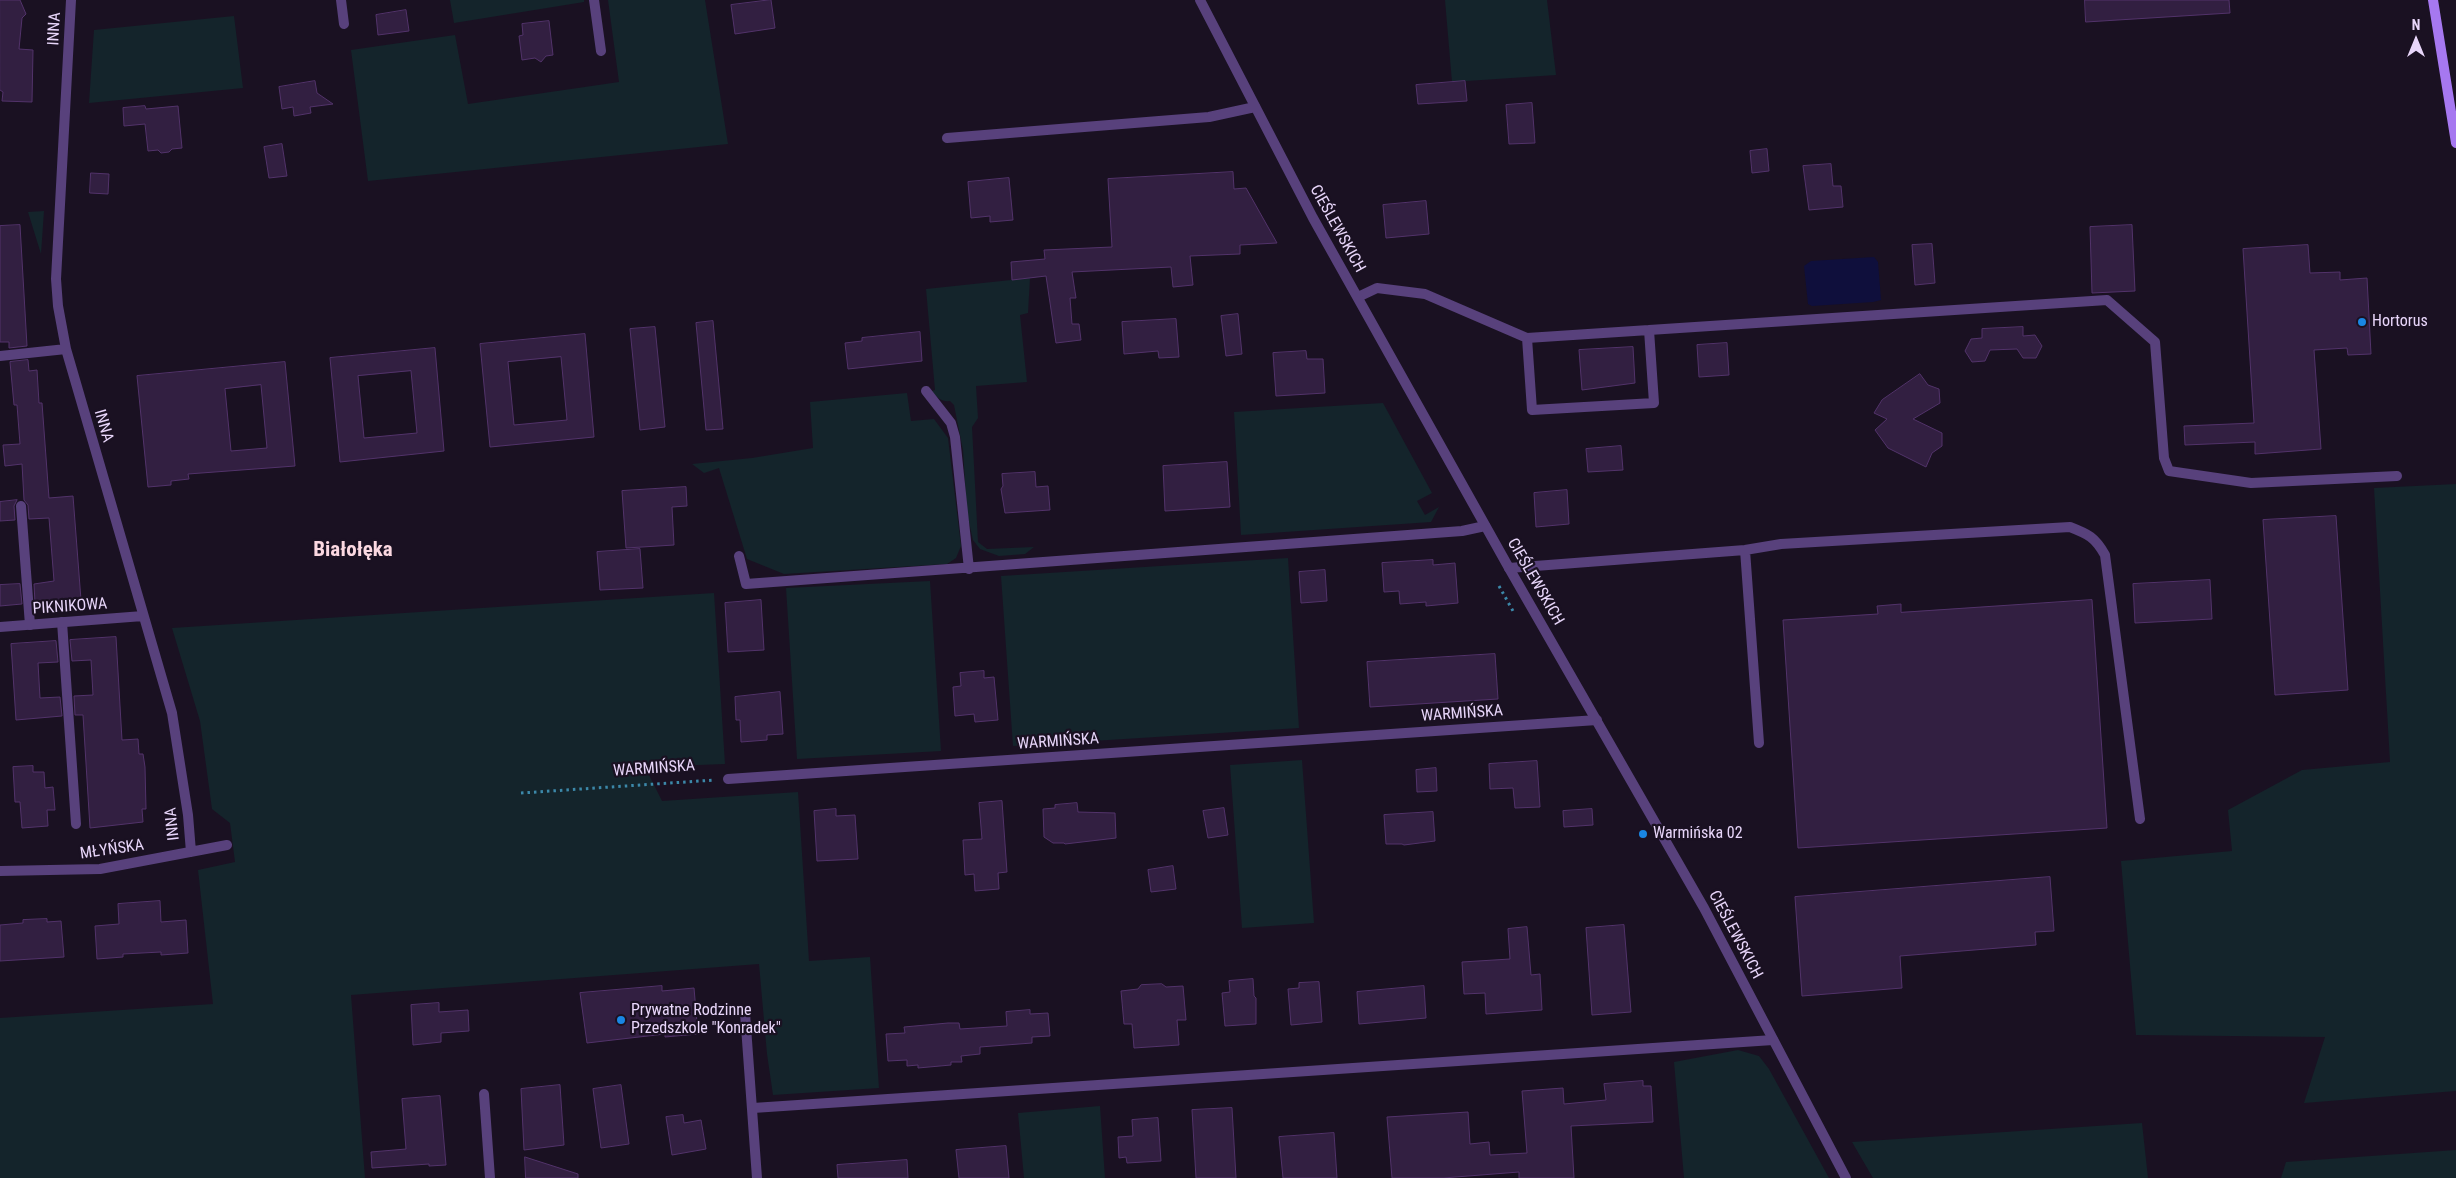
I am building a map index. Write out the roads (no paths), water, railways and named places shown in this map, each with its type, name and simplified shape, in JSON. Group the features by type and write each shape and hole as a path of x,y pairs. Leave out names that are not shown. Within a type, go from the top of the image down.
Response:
{"main road":[{"path":"2434,0 2456,143"}],"street":[{"name":"INNA","path":"71,0 56,279 58,306 66,349 172,713 188,815 191,852"},
{"path":"341,0 344,24"},
{"path":"594,0 601,51"},
{"name":"CIEŚLEWSKICH","path":"1200,0 1313,218 1485,526 1716,930 1846,1178"},
{"path":"947,138 1209,117 1255,106"},
{"path":"1358,297 1376,288 1425,294 1527,338 2107,300 2155,342 2164,458 2169,471 2251,483 2397,476"},
{"path":"1527,338 1532,410 1654,404 1649,330"},
{"path":"0,356 66,349"},
{"path":"926,391 951,424 955,437 969,569"},
{"path":"21,506 30,625"},
{"path":"738,556 746,584 969,569 1039,562 1462,531 1485,526"},
{"path":"1509,568 1745,550 1781,544 2070,527 2096,540 2105,555 2140,818"},
{"path":"1745,550 1759,743"},
{"name":"PIKNIKOWA","path":"0,627 143,616"},
{"path":"62,622 76,824"},
{"name":"WARMIŃSKA","path":"728,779 1597,720"},
{"name":"MŁYŃSKA","path":"0,870 100,869 227,845"},
{"path":"746,1013 757,1178"},
{"path":"753,1108 1773,1040"},
{"path":"484,1094 490,1178"}],"place":[{"name":"Hortorus","path":"2362,322"},
{"name":"Warmińska 02","path":"1643,834"},
{"name":"Prywatne Rodzinne Przedszkole \"Konradek\"","path":"621,1020"}],"district":[{"name":"Białołęka","path":"353,551"}]}
